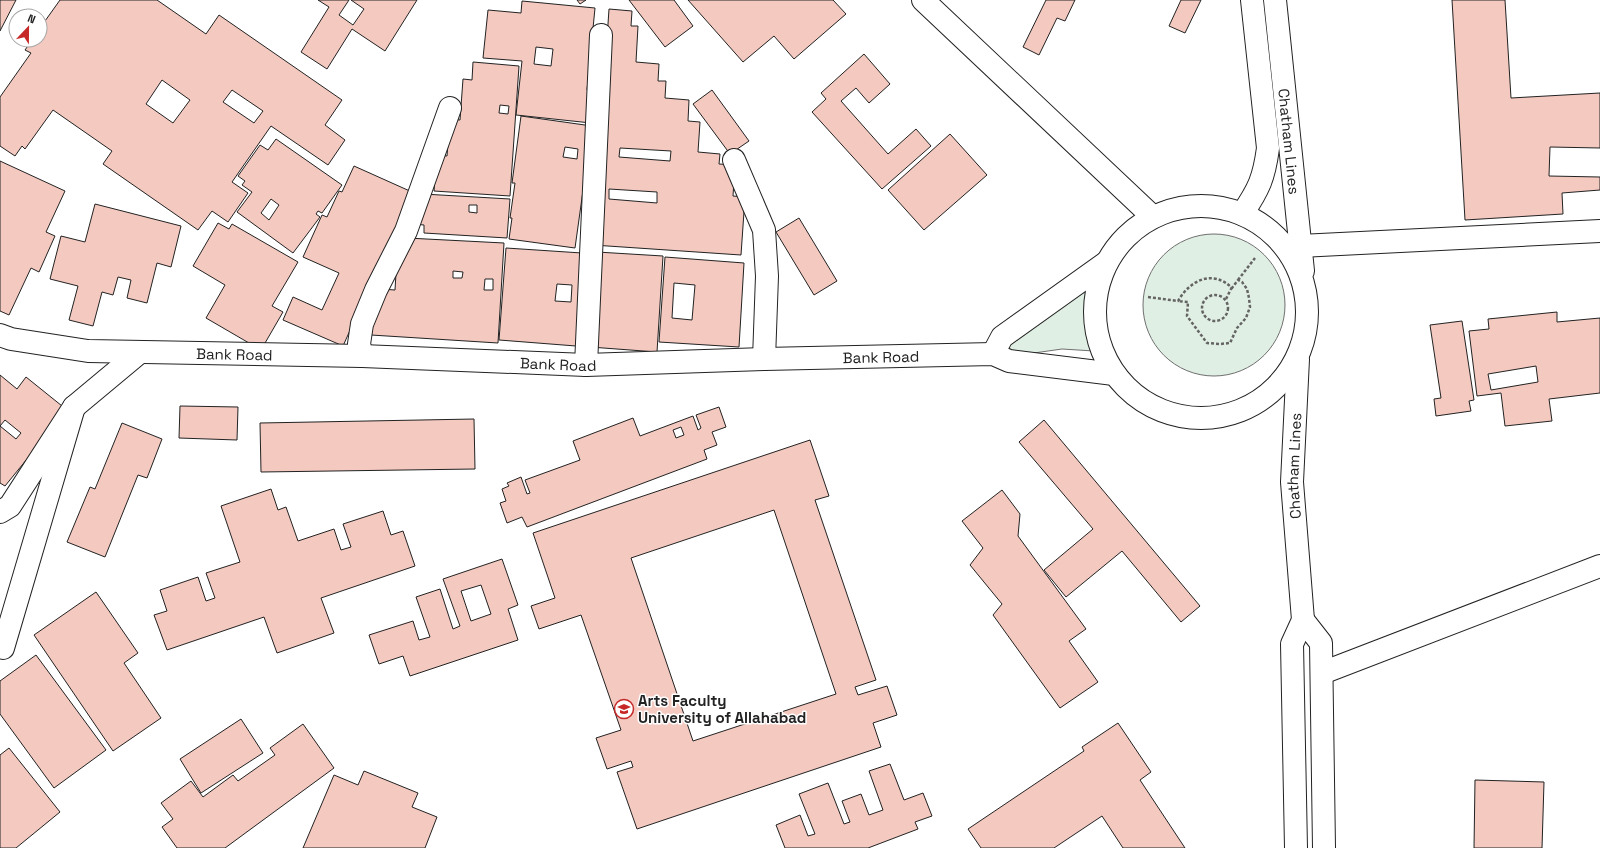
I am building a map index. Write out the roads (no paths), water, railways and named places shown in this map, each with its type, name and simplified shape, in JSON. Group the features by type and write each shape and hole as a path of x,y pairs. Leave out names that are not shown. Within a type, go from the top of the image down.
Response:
{"main road":[{"path":"923,0 1153,217"},
{"name":"Chatham Lines","path":"1242,214 1257,192 1265,170 1268,148 1252,0"},
{"name":"Chatham Lines","path":"1275,0 1300,246 1304,282 1309,308 1306,334 1298,359 1292,482 1303,620 1292,644 1296,848"},
{"path":"586,365 601,35"},
{"path":"362,356 359,344 362,324 376,290 406,231 450,108"},
{"path":"734,160 764,230 767,276 764,358"},
{"name":"Chatham Lines","path":"1298,359 1276,389 1246,410 1211,419 1174,415 1141,400 1114,374 1101,348 1094,319 1096,290 1107,262 1126,236 1153,217 1182,207 1212,206 1242,214 1263,225 1281,241 1295,260 1304,282"},
{"path":"1300,246 1600,232"},
{"path":"993,354 1002,337 1107,262"},
{"name":"Bank Road","path":"0,335 11,339 88,351 362,356 586,365 764,358 993,354 1009,361 1114,374"},
{"path":"0,512 10,506 74,407 140,352"},
{"path":"3,648 74,407"},
{"path":"1322,673 1600,566"},
{"path":"1303,620 1321,643 1324,848"}],"place":[{"name":"Arts Faculty University of Allahabad","path":"624,709"}]}
